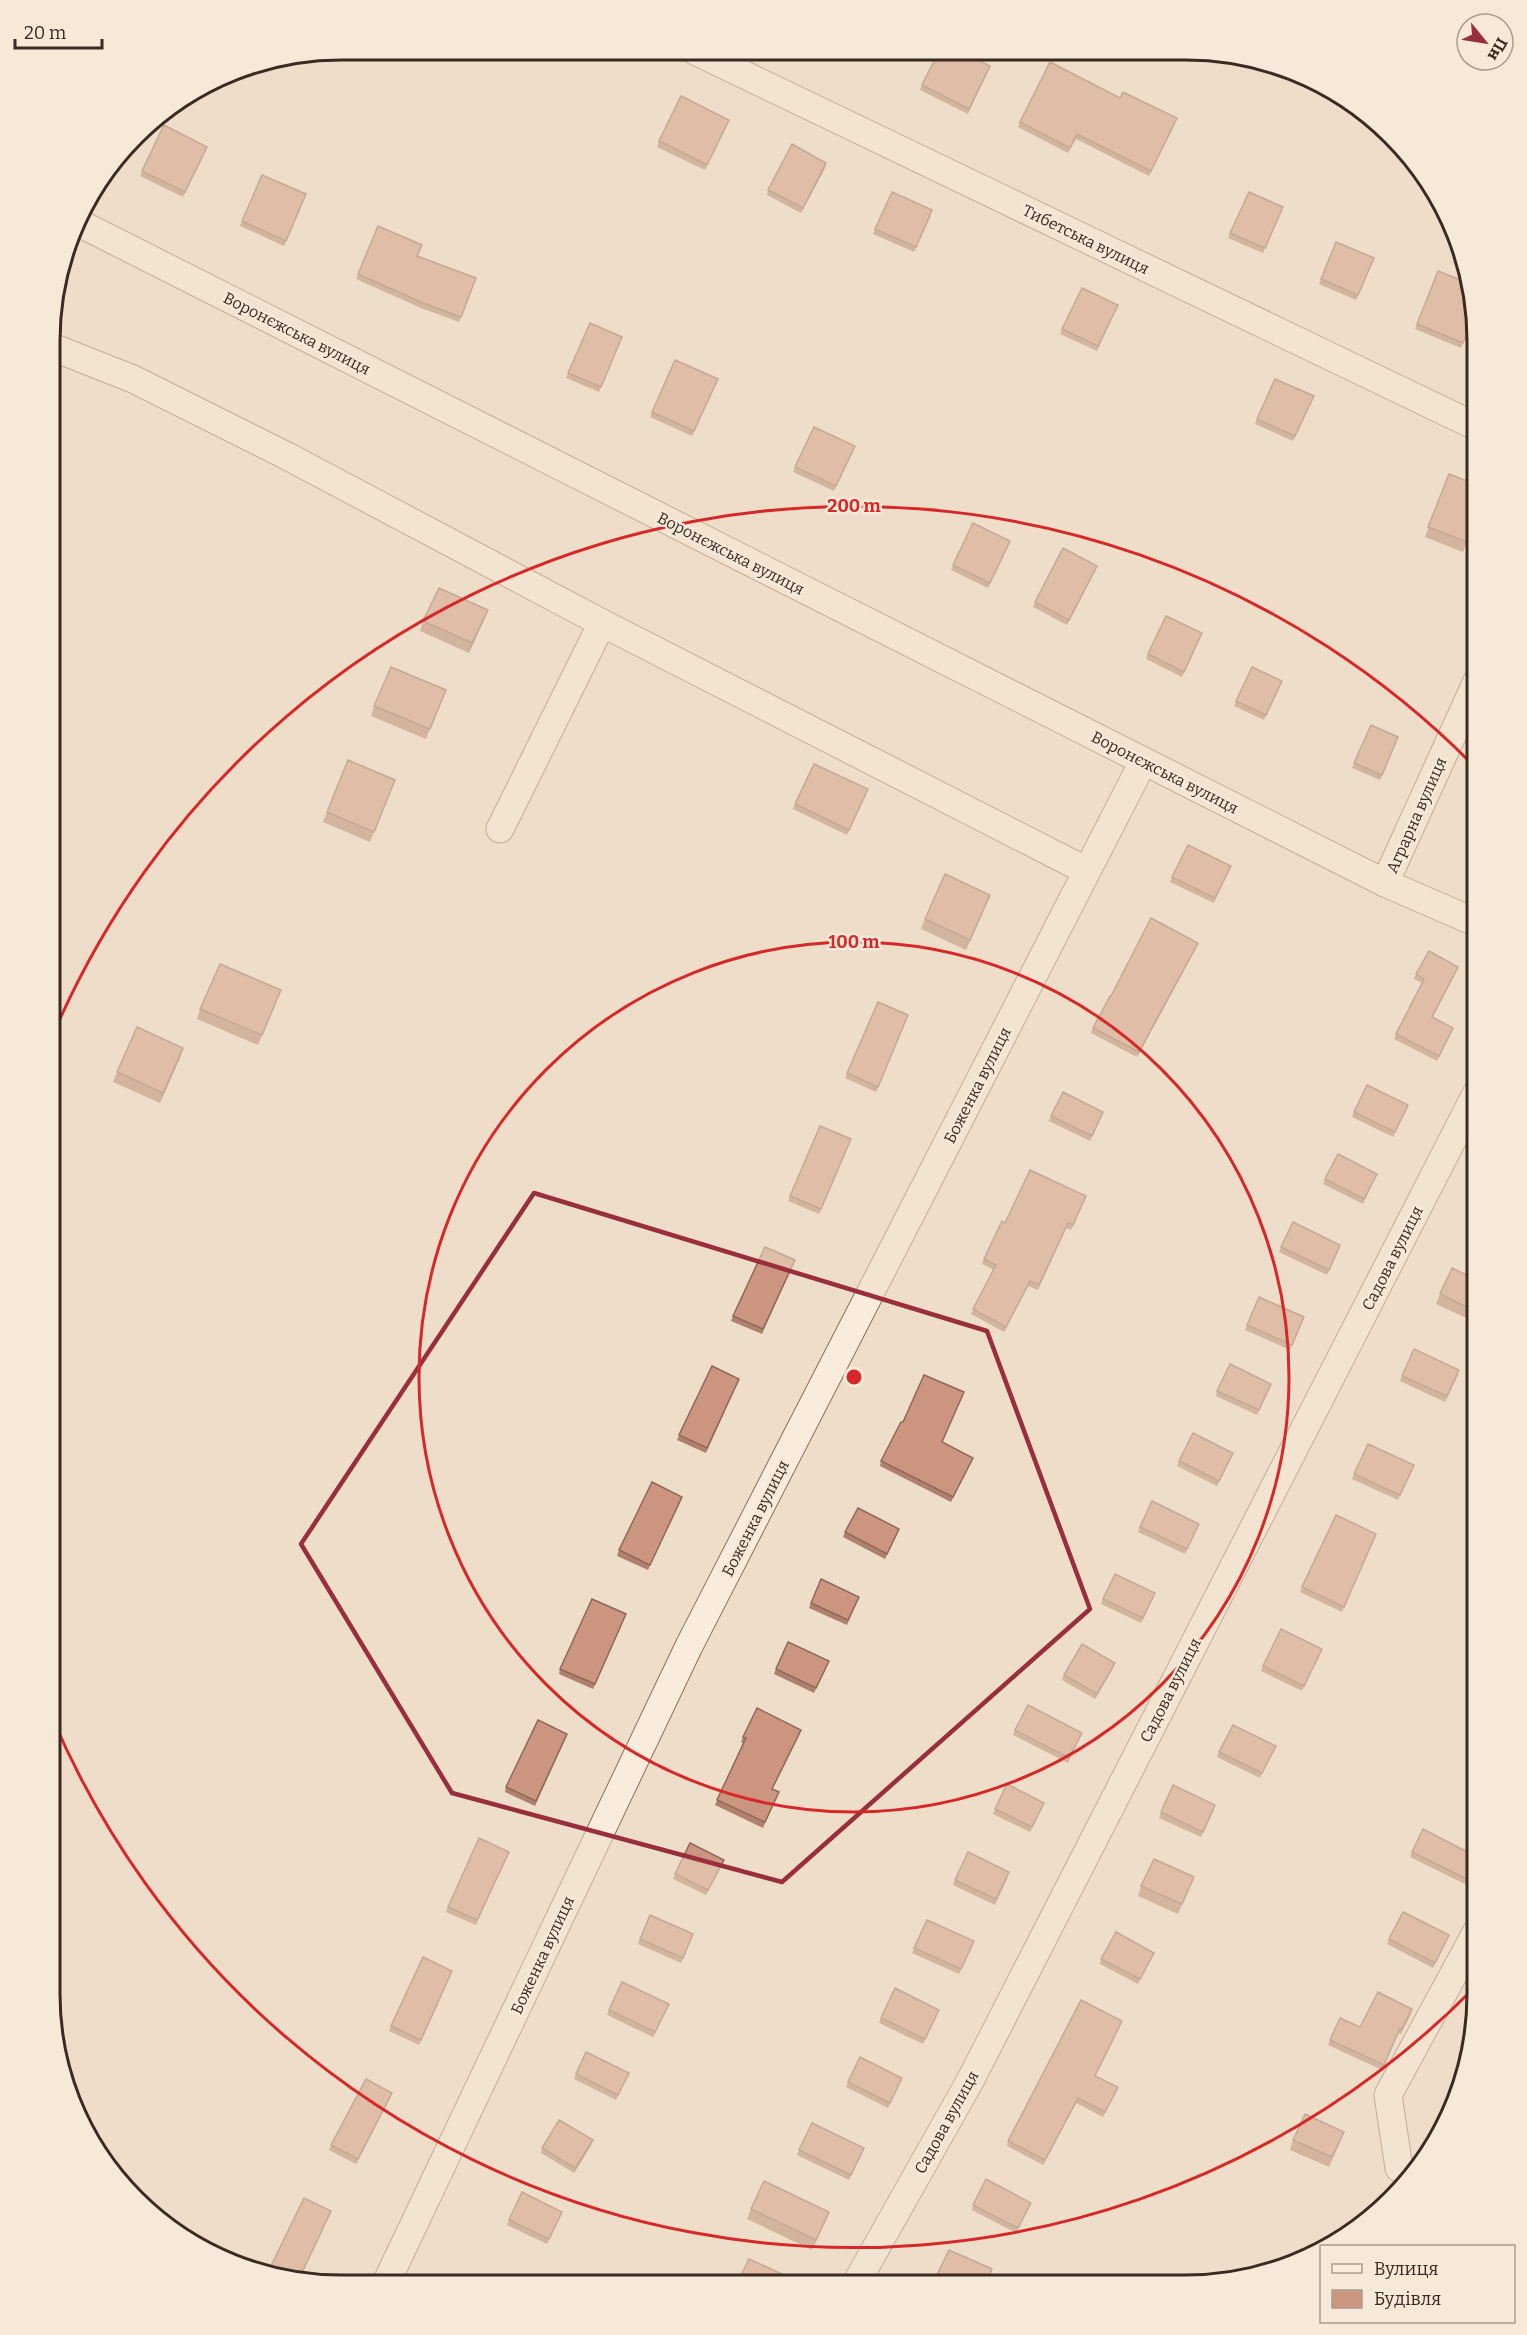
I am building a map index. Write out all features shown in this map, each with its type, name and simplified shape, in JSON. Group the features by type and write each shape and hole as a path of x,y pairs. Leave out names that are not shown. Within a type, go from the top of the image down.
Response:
{"street":[{"name":"Тибетська вулиця","path":"714,60 1467,421"},
{"name":"Воронєжська вулиця","path":"85,226 1143,762 1385,883 1467,919"},
{"path":"60,350 154,389 430,531 602,623 1086,871"},
{"path":"500,829 602,623"},
{"name":"Аграрна вулиця","path":"1385,883 1467,703"},
{"name":"Боженка вулиця","path":"390,2275 689,1646 1143,762"},
{"name":"Садова вулиця","path":"860,2275 970,2081 1467,1112"},
{"path":"1404,2171 1399,2168 1388,2095 1467,1949"}],"highlighted area":[{"path":"534,1193 987,1331 1090,1609 782,1882 452,1793 301,1544"}],"building":[{"path":"934,60 978,60 990,66 969,109 922,85"},
{"path":"1050,62 1120,98 1123,92 1177,118 1151,171 1077,134 1070,148 1020,122"},
{"path":"681,96 729,120 707,165 659,141"},
{"path":"164,125 207,147 185,192 142,171"},
{"path":"792,144 826,163 803,208 768,190"},
{"path":"262,175 306,194 286,241 242,221"},
{"path":"892,192 932,210 916,247 875,229"},
{"path":"1249,192 1283,207 1265,248 1230,233"},
{"path":"378,226 422,245 417,256 476,278 461,317 358,274"},
{"path":"1336,242 1374,258 1358,295 1321,279"},
{"path":"1438,271 1460,280 1465,305 1467,334 1463,343 1417,324"},
{"path":"1082,288 1118,305 1098,346 1062,329"},
{"path":"590,323 622,337 601,387 568,373"},
{"path":"675,360 718,379 694,431 652,412"},
{"path":"1275,379 1314,396 1295,436 1257,419"},
{"path":"814,427 855,446 836,486 795,467"},
{"path":"1449,474 1467,481 1467,542 1428,527"},
{"path":"973,523 1010,541 990,583 953,565"},
{"path":"1063,548 1097,566 1069,620 1035,602"},
{"path":"439,588 488,610 472,643 423,621"},
{"path":"1166,616 1202,633 1184,672 1148,654"},
{"path":"391,667 446,690 430,729 374,706"},
{"path":"1252,667 1282,681 1266,715 1236,701"},
{"path":"1371,725 1398,737 1382,775 1354,763"},
{"path":"348,760 395,780 374,832 327,812"},
{"path":"814,764 868,789 849,830 795,804"},
{"path":"1188,845 1231,866 1215,898 1172,877"},
{"path":"945,874 990,895 970,940 925,919"},
{"path":"1151,918 1198,943 1139,1052 1093,1028"},
{"path":"1429,951 1458,967 1432,1017 1453,1028 1439,1056 1396,1034 1424,979 1416,974"},
{"path":"220,964 281,990 262,1035 200,1009"},
{"path":"878,1002 908,1015 878,1087 847,1073"},
{"path":"137,1027 183,1048 163,1093 117,1072"},
{"path":"1367,1085 1408,1105 1395,1132 1354,1112"},
{"path":"1063,1092 1103,1112 1092,1136 1051,1116"},
{"path":"820,1126 851,1139 821,1209 790,1196"},
{"path":"1338,1154 1377,1174 1364,1199 1325,1179"},
{"path":"1030,1170 1086,1196 1073,1225 1068,1223 1039,1285 1030,1281 1006,1327 973,1309 996,1265 984,1259 1002,1221 1005,1223"},
{"path":"1293,1222 1340,1245 1329,1270 1281,1247"},
{"path":"765,1247 795,1260 763,1329 733,1316"},
{"path":"1452,1268 1467,1275 1467,1307 1440,1294"},
{"path":"1259,1297 1304,1317 1292,1345 1247,1325"},
{"path":"1414,1349 1459,1370 1447,1396 1402,1376"},
{"path":"1230,1364 1271,1384 1259,1410 1217,1391"},
{"path":"712,1366 739,1379 707,1448 679,1435"},
{"path":"924,1375 964,1392 942,1442 973,1458 953,1497 881,1461 903,1422"},
{"path":"1193,1433 1233,1453 1219,1481 1179,1461"},
{"path":"1368,1444 1414,1465 1400,1495 1354,1474"},
{"path":"652,1482 682,1497 650,1565 619,1550"},
{"path":"1152,1501 1199,1524 1187,1549 1140,1527"},
{"path":"858,1508 899,1529 887,1554 845,1532"},
{"path":"1336,1515 1376,1534 1344,1607 1302,1587"},
{"path":"1115,1574 1155,1593 1143,1618 1103,1599"},
{"path":"821,1579 859,1597 848,1620 811,1603"},
{"path":"592,1599 626,1614 595,1684 560,1669"},
{"path":"1281,1629 1322,1649 1304,1686 1263,1666"},
{"path":"788,1642 829,1661 816,1688 776,1669"},
{"path":"1082,1644 1115,1663 1097,1694 1064,1675"},
{"path":"1028,1705 1082,1733 1069,1758 1015,1730"},
{"path":"757,1708 801,1730 772,1789 779,1792 765,1822 717,1800 746,1738 743,1737"},
{"path":"538,1720 567,1734 536,1801 506,1787"},
{"path":"1233,1725 1276,1746 1262,1773 1219,1752"},
{"path":"1007,1784 1044,1803 1032,1827 995,1809"},
{"path":"1173,1785 1215,1805 1203,1832 1161,1812"},
{"path":"1423,1829 1467,1852 1467,1879 1412,1852"},
{"path":"479,1838 509,1852 477,1920 448,1907"},
{"path":"690,1843 724,1860 708,1890 675,1874"},
{"path":"968,1852 1009,1872 996,1899 955,1880"},
{"path":"1154,1859 1194,1877 1182,1904 1141,1886"},
{"path":"1403,1912 1449,1935 1435,1963 1389,1939"},
{"path":"650,1915 693,1934 683,1958 640,1939"},
{"path":"927,1920 974,1941 961,1969 914,1948"},
{"path":"1116,1932 1154,1953 1140,1979 1101,1959"},
{"path":"423,1957 452,1971 421,2040 391,2026"},
{"path":"622,1982 669,2004 655,2032 609,2010"},
{"path":"895,1988 939,2010 925,2039 881,2018"},
{"path":"1378,1992 1412,2009 1402,2029 1400,2028 1384,2065 1330,2040 1340,2018 1360,2027"},
{"path":"1081,2000 1122,2021 1095,2076 1118,2087 1105,2112 1078,2098 1045,2160 1008,2141"},
{"path":"586,2052 629,2073 618,2095 576,2074"},
{"path":"860,2057 902,2078 890,2103 848,2082"},
{"path":"366,2079 392,2093 358,2159 331,2145"},
{"path":"1305,2114 1344,2132 1332,2157 1293,2140"},
{"path":"559,2120 593,2140 575,2168 542,2148"},
{"path":"812,2123 864,2148 851,2175 799,2150"},
{"path":"986,2179 1031,2203 1018,2228 973,2205"},
{"path":"764,2181 829,2212 816,2240 751,2209"},
{"path":"522,2192 562,2212 549,2239 509,2220"},
{"path":"304,2198 331,2211 302,2273 271,2266"},
{"path":"949,2250 992,2269 989,2275 937,2275"},
{"path":"749,2259 784,2275 741,2275"}]}
